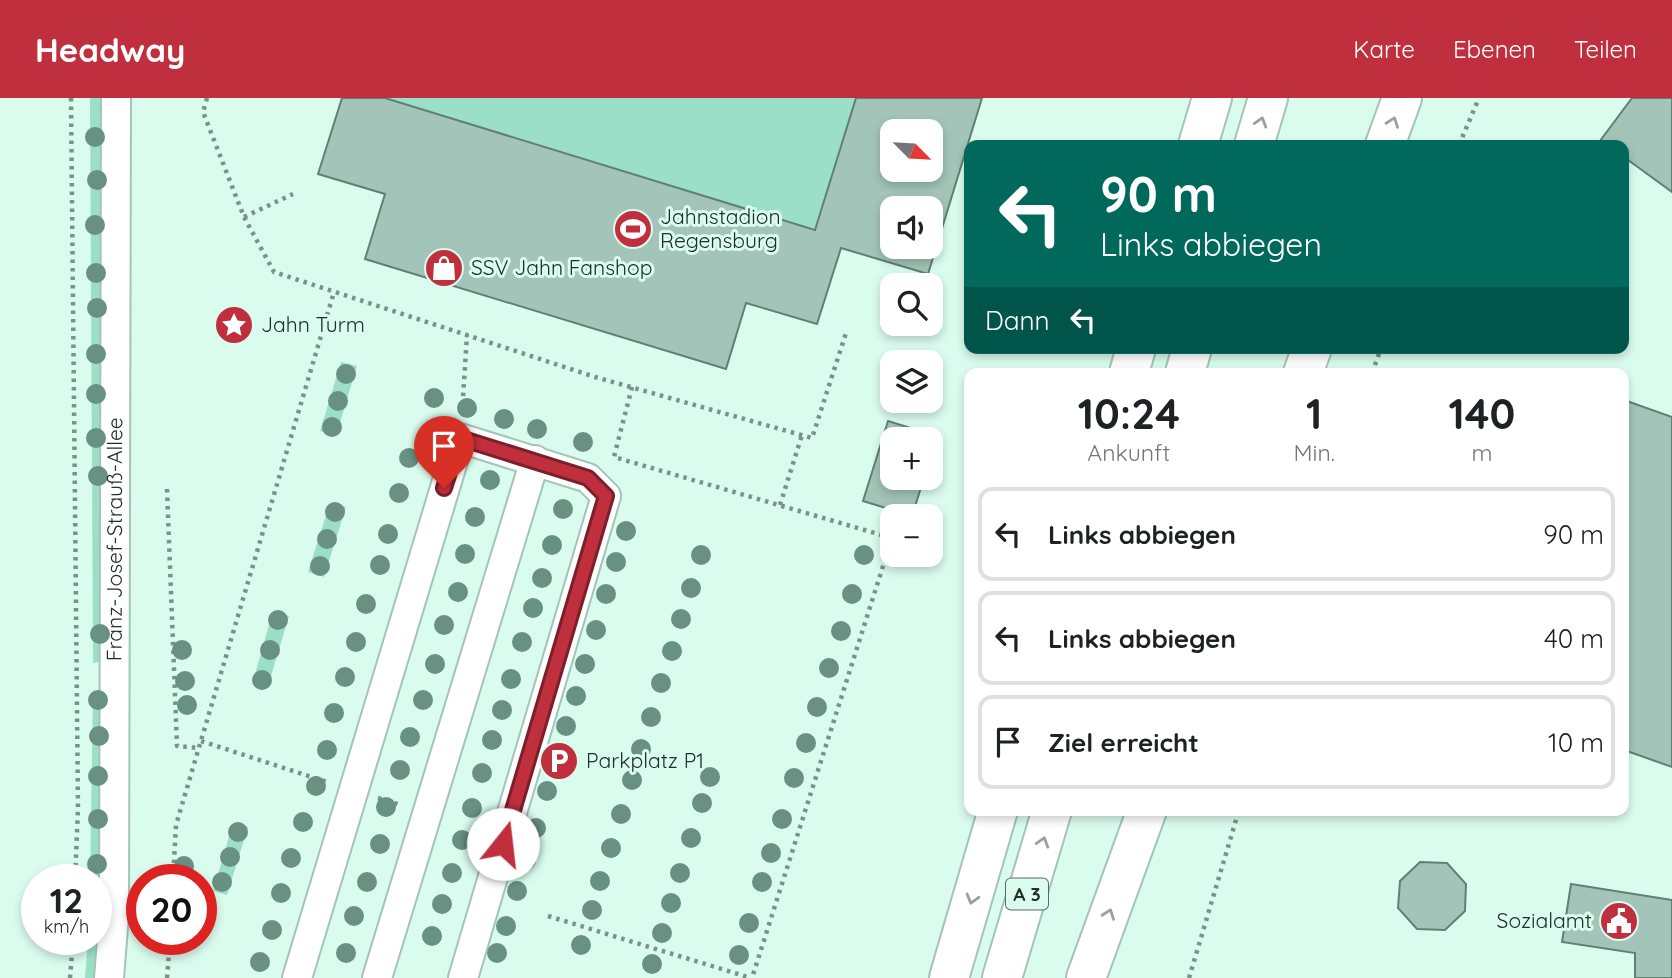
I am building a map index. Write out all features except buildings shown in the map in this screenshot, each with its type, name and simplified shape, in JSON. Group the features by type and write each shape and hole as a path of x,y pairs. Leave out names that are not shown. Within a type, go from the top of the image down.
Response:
{"highway":[{"path":"1174,140 1187,98"},
{"path":"1199,140 1212,98"},
{"path":"1255,140 1268,98"},
{"path":"1387,140 1402,98"},
{"name":"A 3","path":"949,978 996,816"},
{"name":"A 3","path":"1002,978 1050,816"},
{"path":"1086,978 1144,816"}],"street":[{"name":"Franz-Josef-Strauß-Allee","path":"109,978 114,915 116,98"},
{"path":"297,978 460,438 588,478 606,496 463,978"},
{"path":"377,978 535,460"}],"path":[{"path":"71,98 78,499 76,864"},
{"path":"207,98 203,112 244,217 274,272 632,387 813,438 846,333"},
{"path":"1461,140 1479,98"},
{"path":"244,217 293,194"},
{"path":"174,864 176,825 334,292"},
{"path":"460,438 467,335"},
{"path":"548,916 751,978 892,538 614,457 632,387"},
{"path":"780,505 802,435"},
{"path":"167,489 177,746 200,745 306,775"},
{"path":"353,791 427,814"},
{"path":"1189,978 1237,816"},
{"path":"70,978 72,955"},
{"path":"167,978 169,955"}],"green space":[{"path":"90,98 101,98 104,661 93,663"},
{"name":"Jahnstadion Regensburg","path":"342,98 982,98 969,140 964,140 964,157 943,225 943,196 880,196 880,259 933,259 928,273 841,248 817,324 746,303 726,369 365,259 385,194 318,174"},
{"path":"341,362 357,366 336,436 320,431"},
{"path":"330,503 346,507 324,577 308,572"},
{"path":"273,611 289,616 268,686 253,681"},
{"path":"93,692 103,693 101,864 90,864"},
{"path":"233,823 248,827 227,895 217,892 217,877"},
{"path":"87,955 99,955 98,978 85,978"}],"place":[{"name":"Jahnstadion Regensburg","path":"633,229"},
{"name":"SSV Jahn Fanshop","path":"444,268"},
{"name":"Jahn Turm","path":"234,325"},
{"name":"Parkplatz P1","path":"559,761"},
{"name":"Sozialamt","path":"1619,921"}],"route":[{"path":"444,488 460,438 588,478 606,496 503,844"}]}
